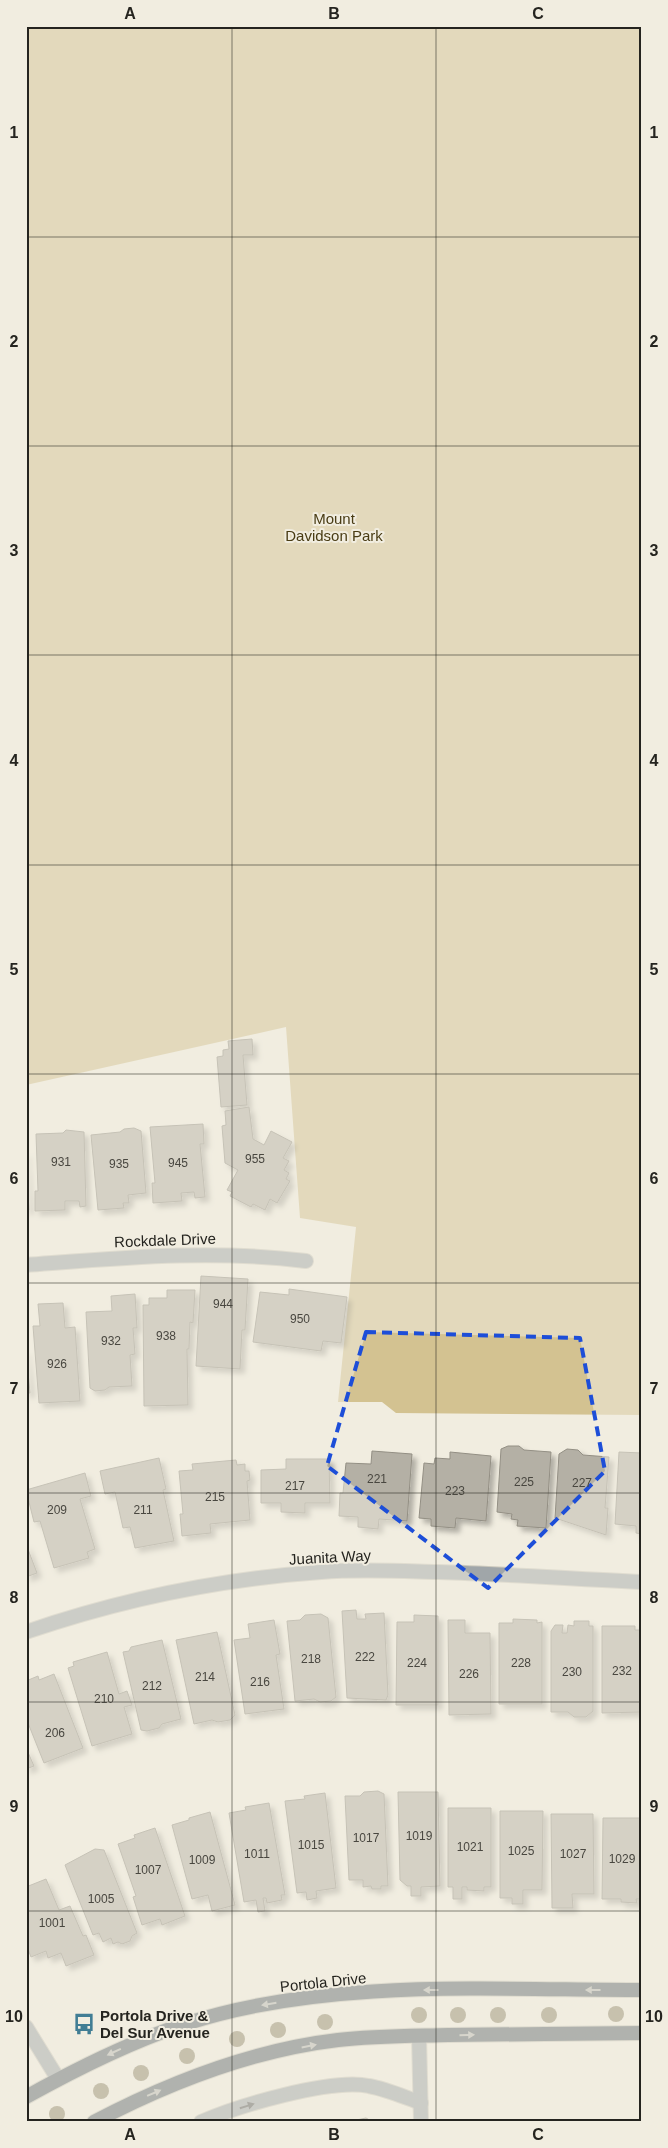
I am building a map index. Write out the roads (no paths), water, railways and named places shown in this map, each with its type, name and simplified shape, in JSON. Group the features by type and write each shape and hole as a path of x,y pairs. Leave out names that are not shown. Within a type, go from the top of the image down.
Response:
{"main road":[{"name":"Portola Drive","path":"26,2097 58,2079 121,2049 188,2023 253,2007 332,1995 418,1990 642,1990"},
{"path":"94,2122 126,2105 196,2075 263,2055 338,2040 419,2036 642,2033"}],"street":[{"name":"Rockdale Drive","path":"26,1265 202,1254 272,1256 306,1261"},
{"name":"Juanita Way","path":"26,1632 66,1618 124,1602 186,1589 248,1578 314,1572 400,1571 642,1582"},
{"path":"26,2026 58,2079"},
{"path":"419,2036 421,2122"},
{"path":"201,2122 274,2098 345,2084 369,2086 421,2102"}],"place":[{"name":"Portola Drive & Del Sur Avenue","path":"84,2024"}],"park label":[{"name":"Mount Davidson Park","path":"334,526"}]}
